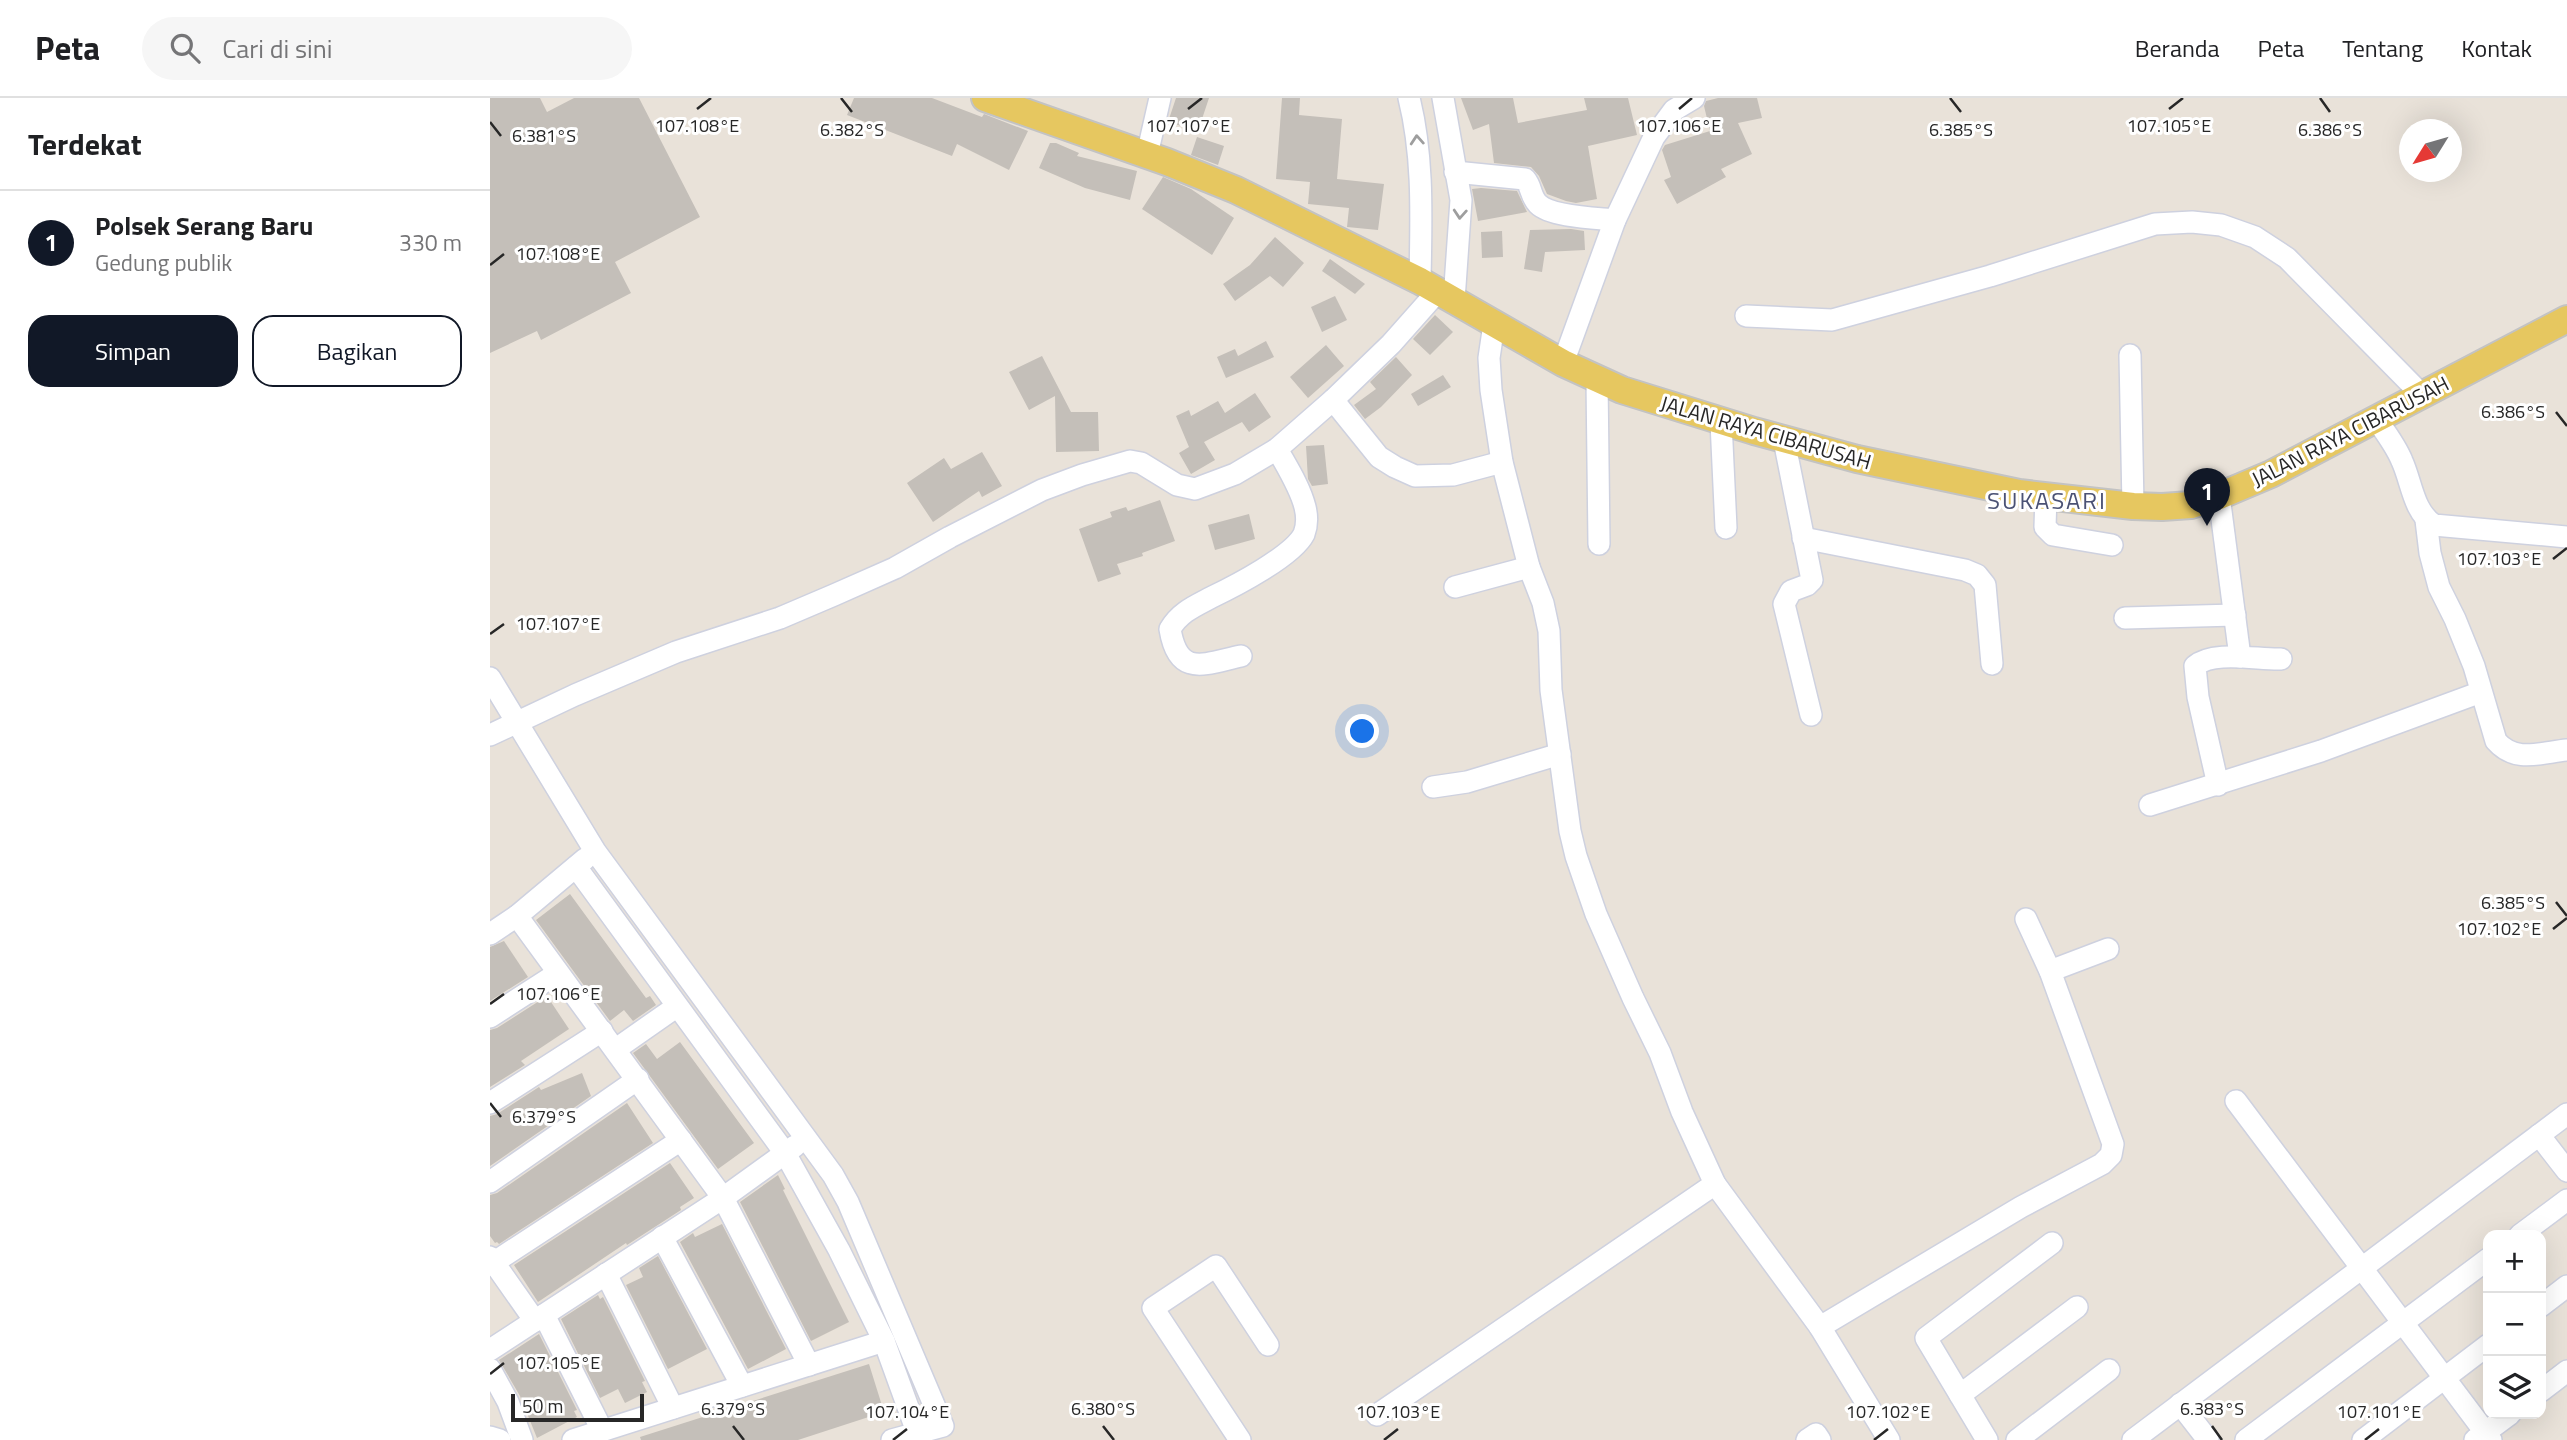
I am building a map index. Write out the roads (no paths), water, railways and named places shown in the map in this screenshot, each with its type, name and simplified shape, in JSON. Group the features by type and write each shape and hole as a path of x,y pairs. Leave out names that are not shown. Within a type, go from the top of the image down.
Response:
{"main road":[{"name":"JALAN RAYA CIBARUSAH","path":"985,98 1147,155 1236,190 1437,291 1597,380 1721,422 1784,440 1939,478 2046,496 2133,506 2177,507 2219,496 2271,474 2567,319"}],"street":[{"path":"1147,155 1160,98"},
{"path":"1409,98 1416,126 1421,200 1437,291"},
{"path":"490,735 564,699 676,652 780,618 834,595 895,568 1042,490 1082,475 1130,461 1141,463 1177,485 1195,489 1235,474 1277,449 1391,344 1437,291 1461,200 1443,98"},
{"path":"1563,363 1615,220 1662,125 1674,110 1694,98"},
{"path":"1455,172 1525,179 1530,184 1532,197 1547,210 1615,220"},
{"path":"1746,316 1832,320 1990,276 2155,224 2192,222 2221,225 2255,237 2287,258 2422,395"},
{"path":"1493,324 1489,369 1502,462 1529,567 1543,603 1549,631 1551,690 1576,856 1596,914 1660,1053 1682,1112 1715,1184 1820,1327 1889,1440"},
{"path":"2130,355 2133,506"},
{"path":"1597,380 1599,544"},
{"path":"1333,400 1380,457 1415,476 1452,475 1502,462"},
{"path":"2376,419 2392,440 2403,462 2420,511 2426,520 2430,553 2439,587 2474,666 2496,741 2504,750 2516,755 2567,750"},
{"path":"1721,422 1726,528"},
{"path":"1784,440 1812,580 1807,585 1791,591 1784,604 1811,715"},
{"path":"1241,656 1188,664 1175,651 1170,629 1186,610 1251,577 1303,537 1306,527 1305,509 1300,493 1277,449"},
{"path":"2046,496 2045,527 2053,535 2112,545"},
{"path":"2219,496 2240,657"},
{"path":"2426,520 2434,524 2567,537"},
{"path":"1803,538 1965,570 1977,575 1985,585 1992,664"},
{"path":"1455,587 1529,567"},
{"path":"2125,618 2235,615"},
{"path":"2218,785 2198,697 2195,666 2200,662 2240,657 2281,659"},
{"path":"490,678 595,850 833,1175 848,1202 884,1281 946,1433 917,1432 892,1440"},
{"path":"2150,805 2321,751 2482,692"},
{"path":"490,695 490,705"},
{"path":"1433,787 1467,782 1560,754"},
{"path":"490,934 517,916 595,850"},
{"path":"576,867 785,1153 839,1250 884,1341 917,1432"},
{"path":"517,916 723,1198 810,1365"},
{"path":"1820,1327 2021,1207 2102,1164 2111,1155 2113,1144 2050,971 2026,919"},
{"path":"2050,971 2108,949"},
{"path":"490,1017 558,973"},
{"path":"615,1049 676,1007"},
{"path":"490,1103 602,1031"},
{"path":"490,1182 638,1079"},
{"path":"2236,1101 2445,1378 2484,1437 2504,1419"},
{"path":"2133,1440 2567,1114"},
{"path":"2539,1135 2567,1171"},
{"path":"490,1350 723,1198 806,1139"},
{"path":"602,1430 540,1318 491,1262 681,1140"},
{"path":"1377,1415 1715,1184"},
{"path":"2527,1230 2567,1200"},
{"path":"662,1237 742,1386"},
{"path":"1987,1440 1926,1338 2052,1243"},
{"path":"2246,1440 2483,1263"},
{"path":"1240,1440 1153,1308 1216,1266 1268,1345"},
{"path":"606,1274 673,1408"},
{"path":"2546,1302 2567,1286"},
{"path":"1960,1395 2077,1307"},
{"path":"573,1440 884,1341"},
{"path":"2363,1440 2483,1349"},
{"path":"490,1369 508,1402 522,1440"},
{"path":"2017,1440 2109,1370"},
{"path":"2546,1387 2567,1371"},
{"path":"2180,1405 2208,1440"},
{"path":"1807,1440 1816,1434 1820,1440"},
{"path":"490,1437 500,1440"}],"place":[{"name":"Polsek Serang Baru","path":"2207,526"}],"district":[{"name":"SUKASARI","path":"2047,500"}]}
